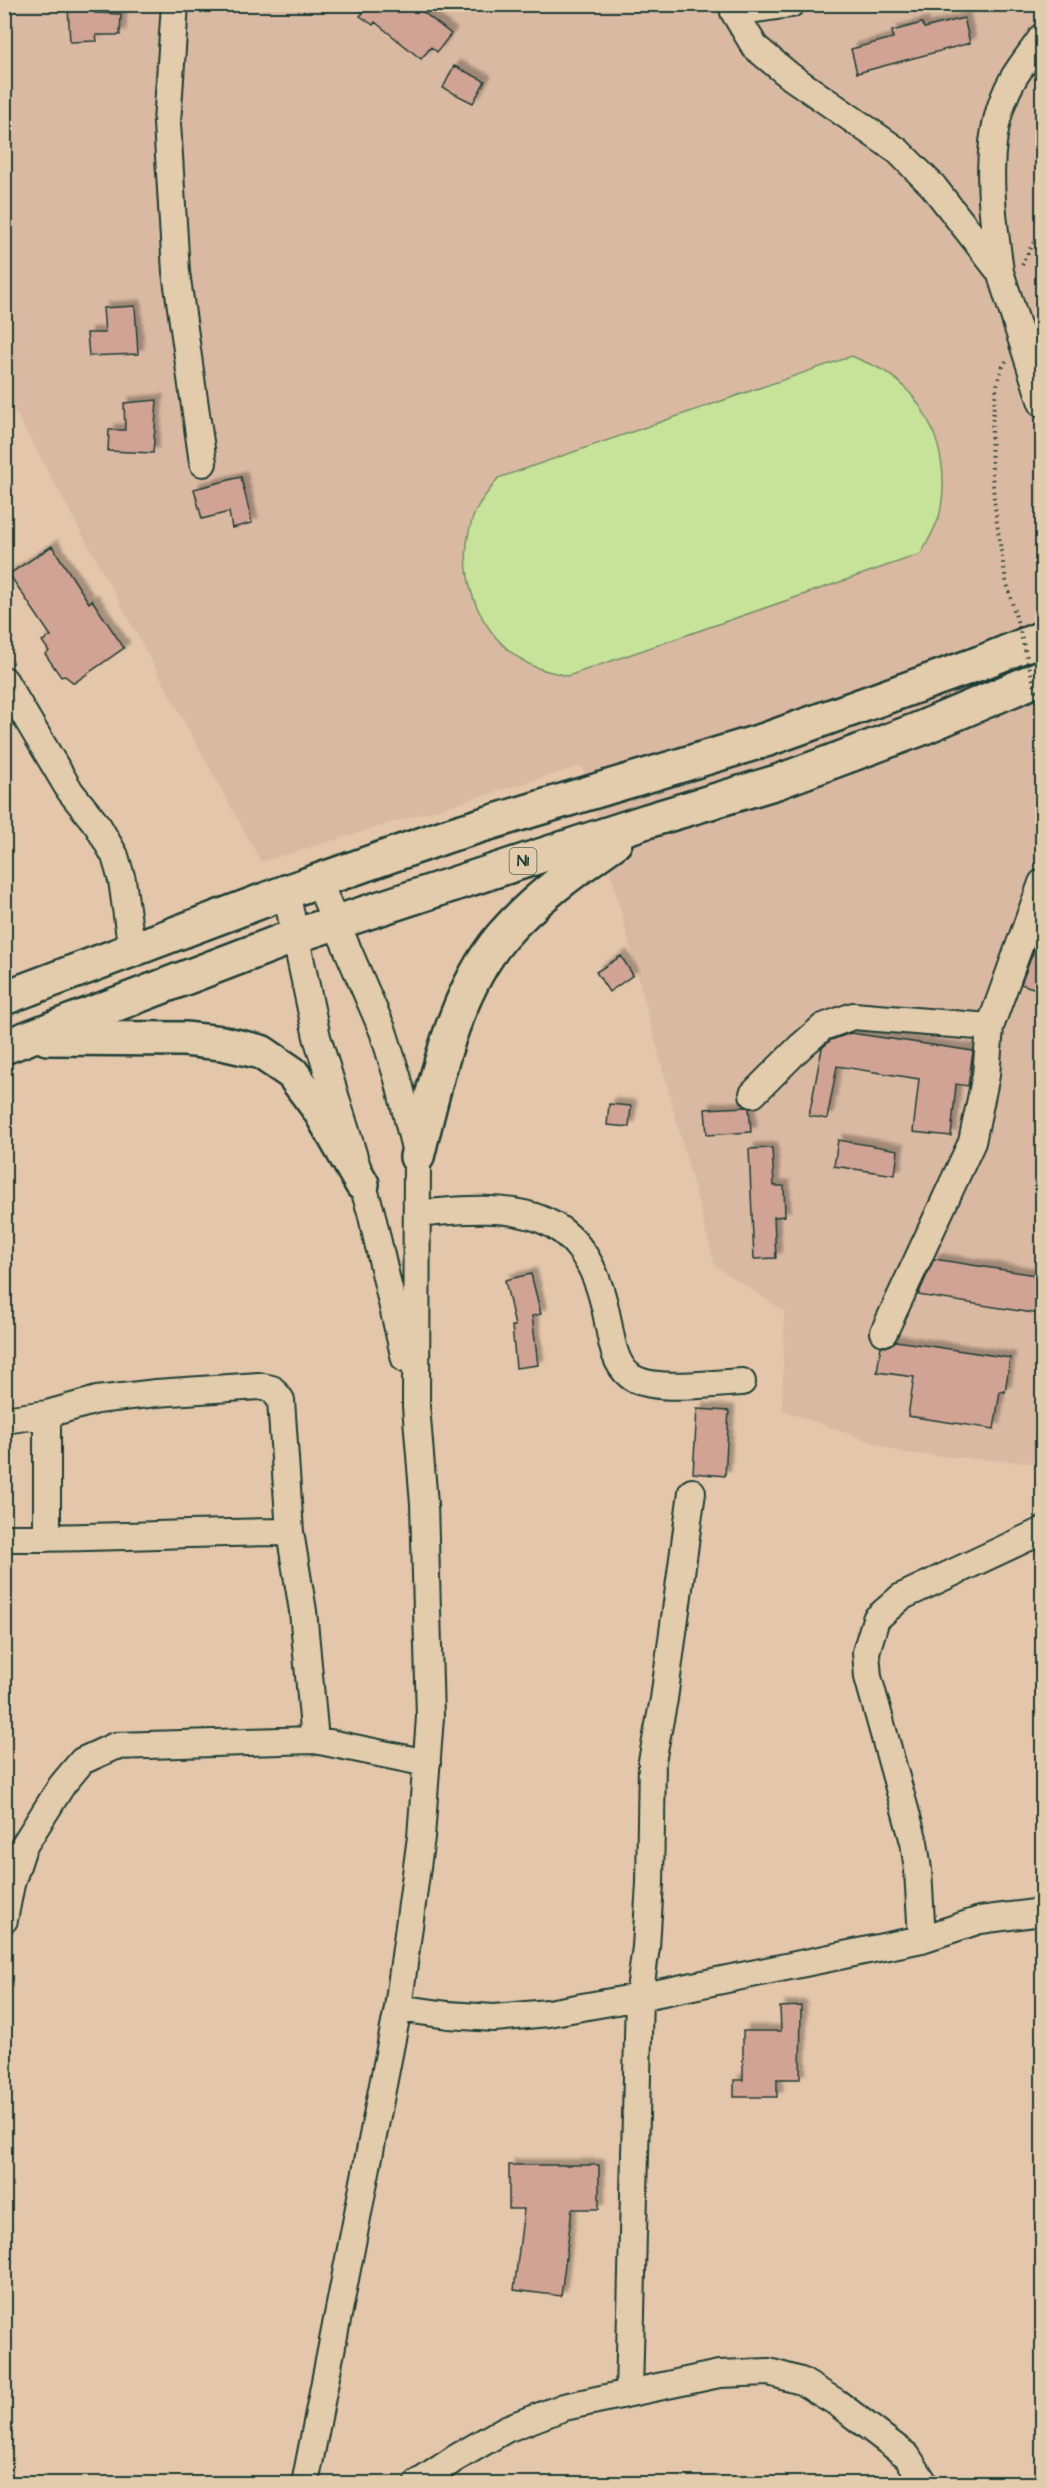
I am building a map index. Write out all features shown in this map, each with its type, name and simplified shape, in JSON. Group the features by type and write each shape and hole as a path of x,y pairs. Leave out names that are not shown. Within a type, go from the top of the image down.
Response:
{"highway":[{"path":"4,998 286,892 449,835 765,740 980,663 1042,638"},
{"name":"N1","path":"16,1043 295,936 646,821 788,778 917,730 1042,677"},
{"path":"417,1157 435,1085 454,1026 476,976 502,937 543,896 582,865 646,821"},
{"path":"16,1043 184,1039 222,1043 261,1052 292,1073 319,1109 362,1184"}],"street":[{"path":"175,4 167,123 176,272 203,463"},
{"path":"791,4 733,8 755,47 790,76 898,151 933,186 1000,272"},
{"path":"1042,37 1012,80 997,121 992,163 992,198 1000,272 1042,403"},
{"path":"4,680 70,791 98,826 115,856 122,880 132,951"},
{"path":"305,2484 398,2008 421,1838 430,1717 424,1504 416,1406 417,1157 398,1078 383,1032 318,881"},
{"path":"884,1332 972,1142 986,1075 990,1027 1042,883"},
{"path":"286,892 317,1037 362,1184 387,1276 416,1406"},
{"path":"753,1094 823,1027 853,1016 990,1027"},
{"path":"417,1214 495,1209 525,1213 554,1223 575,1240 594,1273 603,1295 618,1361 629,1376 647,1384 742,1382"},
{"path":"4,1420 46,1414 97,1400 156,1393 259,1386 272,1389 281,1400 290,1532 303,1611 315,1740"},
{"path":"46,1414 47,1538"},
{"path":"629,2392 639,1997 646,1947 650,1883 652,1761 664,1699 692,1492"},
{"path":"922,1939 914,1842 868,1677 866,1652 876,1619 901,1597 1042,1530"},
{"path":"4,1538 241,1531 290,1532"},
{"path":"4,1920 11,1884 23,1847 62,1785 82,1761 116,1746 315,1740 427,1762"},
{"path":"398,2008 494,2018 548,2013 639,1997 922,1939 980,1920 1042,1912"},
{"path":"417,2484 506,2429 564,2407 719,2374 769,2372 801,2381 836,2402 907,2456 925,2484"}],"path":[{"path":"1021,338 1003,365 996,394 992,424 991,484 1006,580 1042,713"}],"shaded area":[{"path":"4,5 1042,5 1042,1464 902,1453 782,1410 784,1311 715,1266 582,766 261,862 5,393"}],"green space":[{"path":"852,356 885,371 904,387 928,419 935,438 943,477 942,497 939,517 921,554 568,676 533,666 513,654 496,638 473,598 466,553 469,530 477,508 498,478"}],"building":[{"path":"353,4 413,4 451,34 437,52 431,47 421,59 375,22 373,25 360,16 363,13"},
{"path":"94,5 95,13 121,14 120,35 96,35 97,41 70,42 68,7"},
{"path":"964,18 970,43 857,73 851,49 893,38 892,31 922,23 924,28"},
{"path":"454,66 485,81 473,103 443,88"},
{"path":"135,306 138,354 89,356 87,333 105,333 103,308"},
{"path":"157,400 153,453 108,451 109,430 125,430 124,403"},
{"path":"241,477 252,523 232,528 229,512 202,519 194,489"},
{"path":"52,546 89,603 92,600 124,648 74,683 65,676 61,677 45,654 49,651 42,641 51,636 9,574"},
{"path":"1039,937 1042,938 1042,991 1021,984"},
{"path":"621,956 633,975 609,992 596,972"},
{"path":"851,1033 973,1051 968,1086 956,1084 951,1136 913,1132 919,1079 837,1066 827,1119 809,1116 822,1048 831,1040"},
{"path":"609,1104 631,1106 629,1127 607,1125"},
{"path":"749,1108 751,1132 707,1135 705,1109"},
{"path":"838,1140 898,1150 895,1175 834,1166"},
{"path":"772,1148 774,1186 784,1186 785,1216 774,1217 776,1258 754,1259 749,1149"},
{"path":"934,1259 1042,1276 1039,1314 918,1295"},
{"path":"531,1274 541,1314 532,1316 538,1365 516,1368 512,1326 515,1326 505,1280"},
{"path":"896,1341 1010,1358 1005,1392 1000,1391 994,1429 908,1416 914,1377 877,1372 881,1346 886,1347"},
{"path":"697,1409 729,1411 725,1476 693,1473"},
{"path":"801,2006 800,2079 777,2079 777,2097 734,2097 734,2080 743,2080 743,2031 781,2031 780,2007"},
{"path":"509,2165 599,2165 599,2209 572,2209 561,2296 514,2290 524,2209 509,2209"}]}
